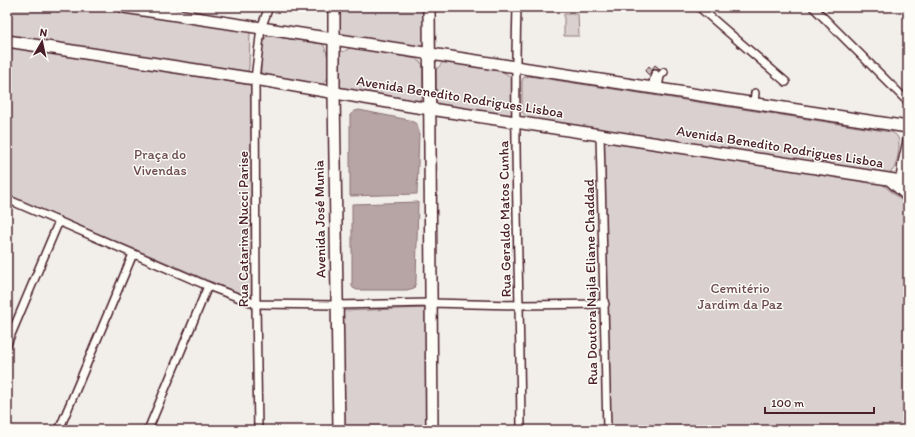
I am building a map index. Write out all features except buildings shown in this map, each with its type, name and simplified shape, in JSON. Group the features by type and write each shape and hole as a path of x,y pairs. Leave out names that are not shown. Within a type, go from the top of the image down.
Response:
{"main road":[{"path":"124,7 147,9 261,28 655,88 755,98 908,127"},
{"name":"Avenida José Munia","path":"334,7 336,305 339,430"},
{"path":"430,7 430,303 432,430"},
{"name":"Avenida Benedito Rodrigues Lisboa","path":"7,41 255,79 430,109 904,181"}],"street":[{"name":"Rua Catarina Nucci Parise","path":"258,430 255,79 261,28 269,7"},
{"name":"Rua Geraldo Matos Cunha","path":"517,7 515,122 520,305 521,430"},
{"path":"699,7 786,82"},
{"path":"813,7 905,99"},
{"path":"655,88 660,76 664,72"},
{"path":"655,74 655,88"},
{"name":"Rua Doutora Najla Eliane Chaddad","path":"600,134 607,430"},
{"path":"907,198 902,163 908,136"},
{"path":"886,179 907,198"},
{"path":"7,200 208,286 256,304 605,304"},
{"path":"7,344 59,221"},
{"path":"59,430 133,254"},
{"path":"148,430 208,286"}],"green space":[{"path":"7,7 97,7 250,31 249,68 248,71 240,75 7,38"},
{"path":"338,7 424,7 425,49 338,36"},
{"path":"564,14 578,14 579,36 564,36"},
{"path":"271,36 323,44 329,65 329,74 322,85 267,78 261,74 261,43 266,37"},
{"name":"Praça do Vivendas","path":"7,46 251,85 252,299 7,195"},
{"path":"351,47 417,59 423,65 422,99 413,102 347,91 340,87 339,52 345,51"},
{"path":"443,62 501,71 510,76 513,81 513,111 508,116 444,108 436,101 436,70"},
{"path":"529,76 891,132 898,137 899,141 897,159 892,171 884,174 527,118 522,112 522,82 523,78"},
{"name":"Cemitério Jardim da Paz","path":"604,142 880,182 908,206 908,430 610,430"},
{"path":"427,308 428,430 343,430 340,311"}],"shaded area":[{"path":"359,110 409,120 417,124 419,133 417,194 350,196 350,115"},
{"path":"418,202 416,281 414,288 407,290 357,290 353,288 352,204"}]}
